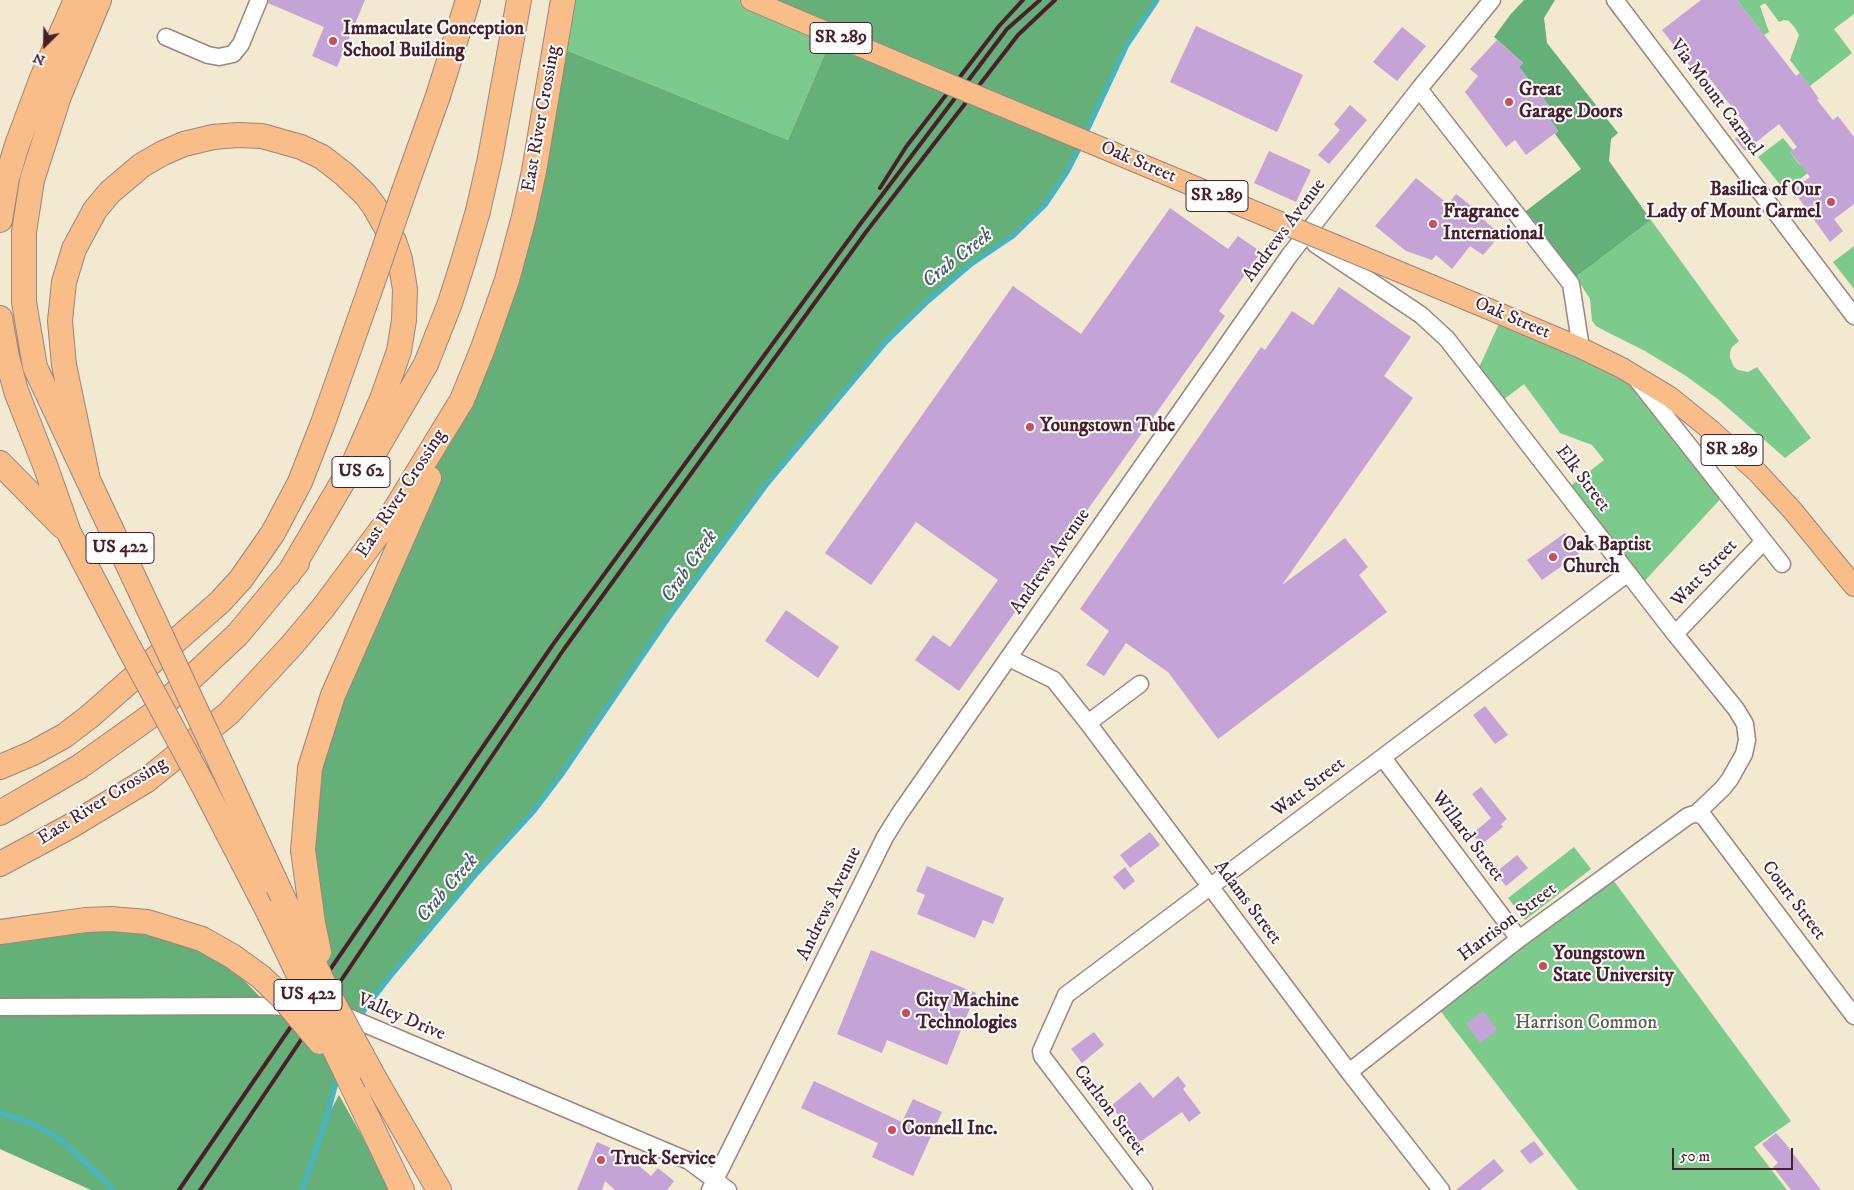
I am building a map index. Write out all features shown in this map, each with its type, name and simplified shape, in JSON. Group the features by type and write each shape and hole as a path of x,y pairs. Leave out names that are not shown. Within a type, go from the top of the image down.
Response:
{"highway":[{"path":"0,220 7,178 17,145 42,78 76,0"},
{"name":"US 422","path":"99,0 58,96 32,180 22,257 24,302 35,367 328,993 439,1190"},
{"path":"0,767 33,754 64,736 89,717 220,602 241,579 273,533 300,482 323,422 438,96 468,0"},
{"name":"US 62","path":"0,813 79,767 152,715 238,634 288,576 367,464 429,355 450,303 478,211 490,158 518,0"},
{"name":"East River Crossing","path":"0,864 70,827 147,780 229,713 292,645 328,601 390,518 462,400 504,289 524,217 563,0"},
{"path":"88,480 64,365 60,321 64,282 74,249 95,210 110,192 142,165 163,153 213,136 262,136 315,153 344,174 365,194 394,241 400,260 405,288 404,320 399,351 382,399 354,461 288,576"},
{"name":"US 422","path":"0,318 7,357 16,391 69,533 269,913 402,1190"},
{"path":"328,993 313,923 303,850 310,768 333,695 462,400"},
{"path":"0,463 69,533"},
{"path":"0,932 85,920 111,919 147,922 202,938 232,956 261,977 304,1021 348,1077"}],"main road":[{"name":"Oak Street","path":"751,0 1581,348"},
{"name":"SR 289","path":"1581,348 1634,375 1670,397 1712,431 1758,473 1793,511 1854,586"}],"street":[{"path":"166,37 219,58 233,54 241,44 259,0"},
{"name":"Andrews Avenue","path":"717,1187 885,837 1302,238 1419,89 1492,0"},
{"name":"Via Mount Carmel","path":"1615,0 1854,316"},
{"path":"1419,89 1571,284 1581,348"},
{"name":"Elk Street","path":"1302,238 1321,247 1421,314 1448,339 1675,634 1736,709 1745,724 1747,740 1744,754 1730,779 1697,814"},
{"path":"1634,375 1782,564"},
{"name":"Watt Street","path":"1675,634 1764,541"},
{"name":"Watt Street","path":"1042,1056 1041,1051 1066,995 1628,573"},
{"name":"Adams Street","path":"1009,658 1054,680 1349,1072 1441,1190"},
{"path":"1088,723 1140,684"},
{"name":"Willard Street","path":"1383,758 1519,939"},
{"name":"Harrison Street","path":"1349,1072 1519,939 1688,816 1697,814"},
{"name":"Court Street","path":"1697,814 1704,817 1854,1016"},
{"name":"Valley Drive","path":"0,1008 269,1006 322,1010 346,1016 689,1161 717,1187"},
{"name":"Carlton Street","path":"1042,1056 1144,1190"}],"green space":[{"path":"563,0 751,0 833,35 788,140 556,46"},
{"path":"751,0 1157,0 1127,45 1084,140 1067,172 1045,205 1013,236 970,265 927,302 886,342 767,484 669,617 562,774 534,811 389,978 365,1009 345,1052 327,1117 339,1095 392,1190 91,1190 0,1149 0,932 147,922 225,961 269,1006 322,1010 313,923 310,768 483,348 556,46 788,140 833,35"},
{"path":"1524,0 1555,0 1544,18 1547,43 1618,133 1611,139 1609,161 1651,220 1576,277 1526,211 1581,169 1555,134 1558,131 1547,115 1553,111 1519,67 1523,63 1494,37"},
{"path":"1737,0 1854,0 1854,14 1834,29 1852,53 1810,86 1790,60 1799,35 1795,28 1789,21 1779,22 1765,3 1760,6 1769,32 1764,35"},
{"path":"1783,138 1793,150 1790,152 1798,163 1809,172 1785,191 1758,157"},
{"path":"1651,220 1739,341 1732,347 1730,352 1730,358 1734,367 1748,372 1757,367 1811,438 1785,458 1719,400 1686,376 1645,351 1596,326 1592,321 1590,299 1576,277"},
{"path":"1854,246 1854,289 1833,262"},
{"path":"1503,315 1622,368 1726,493 1639,587 1565,490 1604,460 1592,445 1560,433 1524,384 1499,403 1476,374"},
{"path":"1574,847 1591,869 1525,920 1508,898"},
{"name":"Harrison Common","path":"1608,873 1791,1121 1754,1147 1787,1190 1578,1190 1435,1004"}],"building":[{"name":"Immaculate Conception School Building","path":"269,0 365,0 337,67 312,56 324,27 268,3"},
{"path":"1701,0 1737,0 1796,76 1800,73 1806,80 1819,99 1817,100 1833,120 1838,116 1854,137 1854,204 1834,219 1843,231 1830,242 1793,190 1810,177 1790,152 1797,147 1779,124 1745,151 1735,139 1749,129 1697,62 1691,67 1662,30"},
{"path":"1196,26 1303,75 1277,132 1170,82"},
{"path":"1402,27 1426,46 1397,81 1373,62"},
{"name":"Great Garage Doors","path":"1497,40 1523,63 1519,67 1553,111 1547,115 1558,131 1526,155 1515,140 1506,147 1465,92 1478,76 1470,69"},
{"path":"1350,105 1367,120 1329,164 1318,155 1340,130 1334,124"},
{"path":"1269,151 1311,170 1296,202 1254,183"},
{"name":"Fragrance International","path":"1416,178 1448,204 1456,194 1501,234 1483,255 1470,246 1452,269 1436,255 1432,260 1406,251 1375,226"},
{"name":"Youngstown Tube","path":"1170,208 1228,249 1238,236 1261,252 1219,311 1225,316 959,691 915,660 933,635 950,647 998,580 916,522 871,585 825,553 1013,286 1081,334"},
{"path":"1339,287 1411,337 1384,376 1413,398 1282,585 1345,538 1368,567 1359,575 1387,612 1218,739 1168,672 1126,643 1104,676 1086,665 1109,631 1080,609 1261,347 1265,350 1292,311 1313,325"},
{"name":"Oak Baptist Church","path":"1565,533 1579,554 1542,580 1527,560"},
{"path":"786,610 839,647 818,678 765,641"},
{"path":"1485,706 1508,735 1495,744 1473,715"},
{"path":"1481,787 1507,819 1501,824 1503,827 1481,845 1472,834 1491,818 1472,794"},
{"path":"1150,832 1160,845 1130,868 1120,855"},
{"path":"1517,855 1528,868 1506,886 1495,873"},
{"path":"927,866 1004,898 993,924 983,920 975,938 917,914 925,895 916,891"},
{"path":"1125,867 1135,881 1124,890 1113,877"},
{"name":"City Machine Technologies","path":"871,950 976,993 947,1065 887,1040 882,1053 837,1034"},
{"path":"1483,1011 1497,1030 1480,1043 1466,1024"},
{"path":"1094,1032 1104,1045 1082,1063 1071,1049"},
{"path":"1178,1076 1186,1086 1183,1089 1201,1113 1189,1122 1182,1112 1140,1142 1111,1106 1140,1082 1153,1098"},
{"name":"Connell Inc.","path":"814,1081 902,1122 913,1099 942,1112 913,1176 872,1157 878,1143 801,1108"},
{"path":"1776,1133 1821,1190 1791,1190 1773,1167 1778,1163 1762,1144"},
{"path":"1534,1141 1544,1154 1530,1164 1520,1151"},
{"name":"Truck Service","path":"597,1142 625,1154 651,1176 658,1168 674,1181 667,1190 615,1190 605,1181 602,1190 577,1190"},
{"path":"1494,1159 1504,1171 1480,1190 1456,1190"}],"waterway":[{"name":"Crab Creek","path":"1085,135 1127,45 1157,0"},
{"name":"Crab Creek","path":"360,1019 365,1009 389,978 477,873 534,811 562,774 669,617 767,484 886,342 927,302 970,265 1013,236 1045,205 1067,172 1082,143"},
{"name":"Crab Creek","path":"302,1190 326,1120 338,1076"},
{"path":"0,1112 45,1130 66,1144 114,1190"}],"railway":[{"path":"880,188 906,147 999,26 1023,0"},
{"path":"179,1190 554,643 858,227 1007,29 1040,0"},
{"path":"200,1190 564,649 866,232 1018,35 1055,0"}],"place":[{"name":"Immaculate Conception School Building","path":"333,41"},
{"name":"Great Garage Doors","path":"1509,102"},
{"name":"Basilica of Our Lady of Mount Carmel","path":"1831,202"},
{"name":"Fragrance International","path":"1433,224"},
{"name":"Youngstown Tube","path":"1030,427"},
{"name":"Oak Baptist Church","path":"1553,557"},
{"name":"Youngstown State University","path":"1543,966"},
{"name":"City Machine Technologies","path":"906,1013"},
{"name":"Connell Inc.","path":"892,1130"},
{"name":"Truck Service","path":"601,1160"}]}
